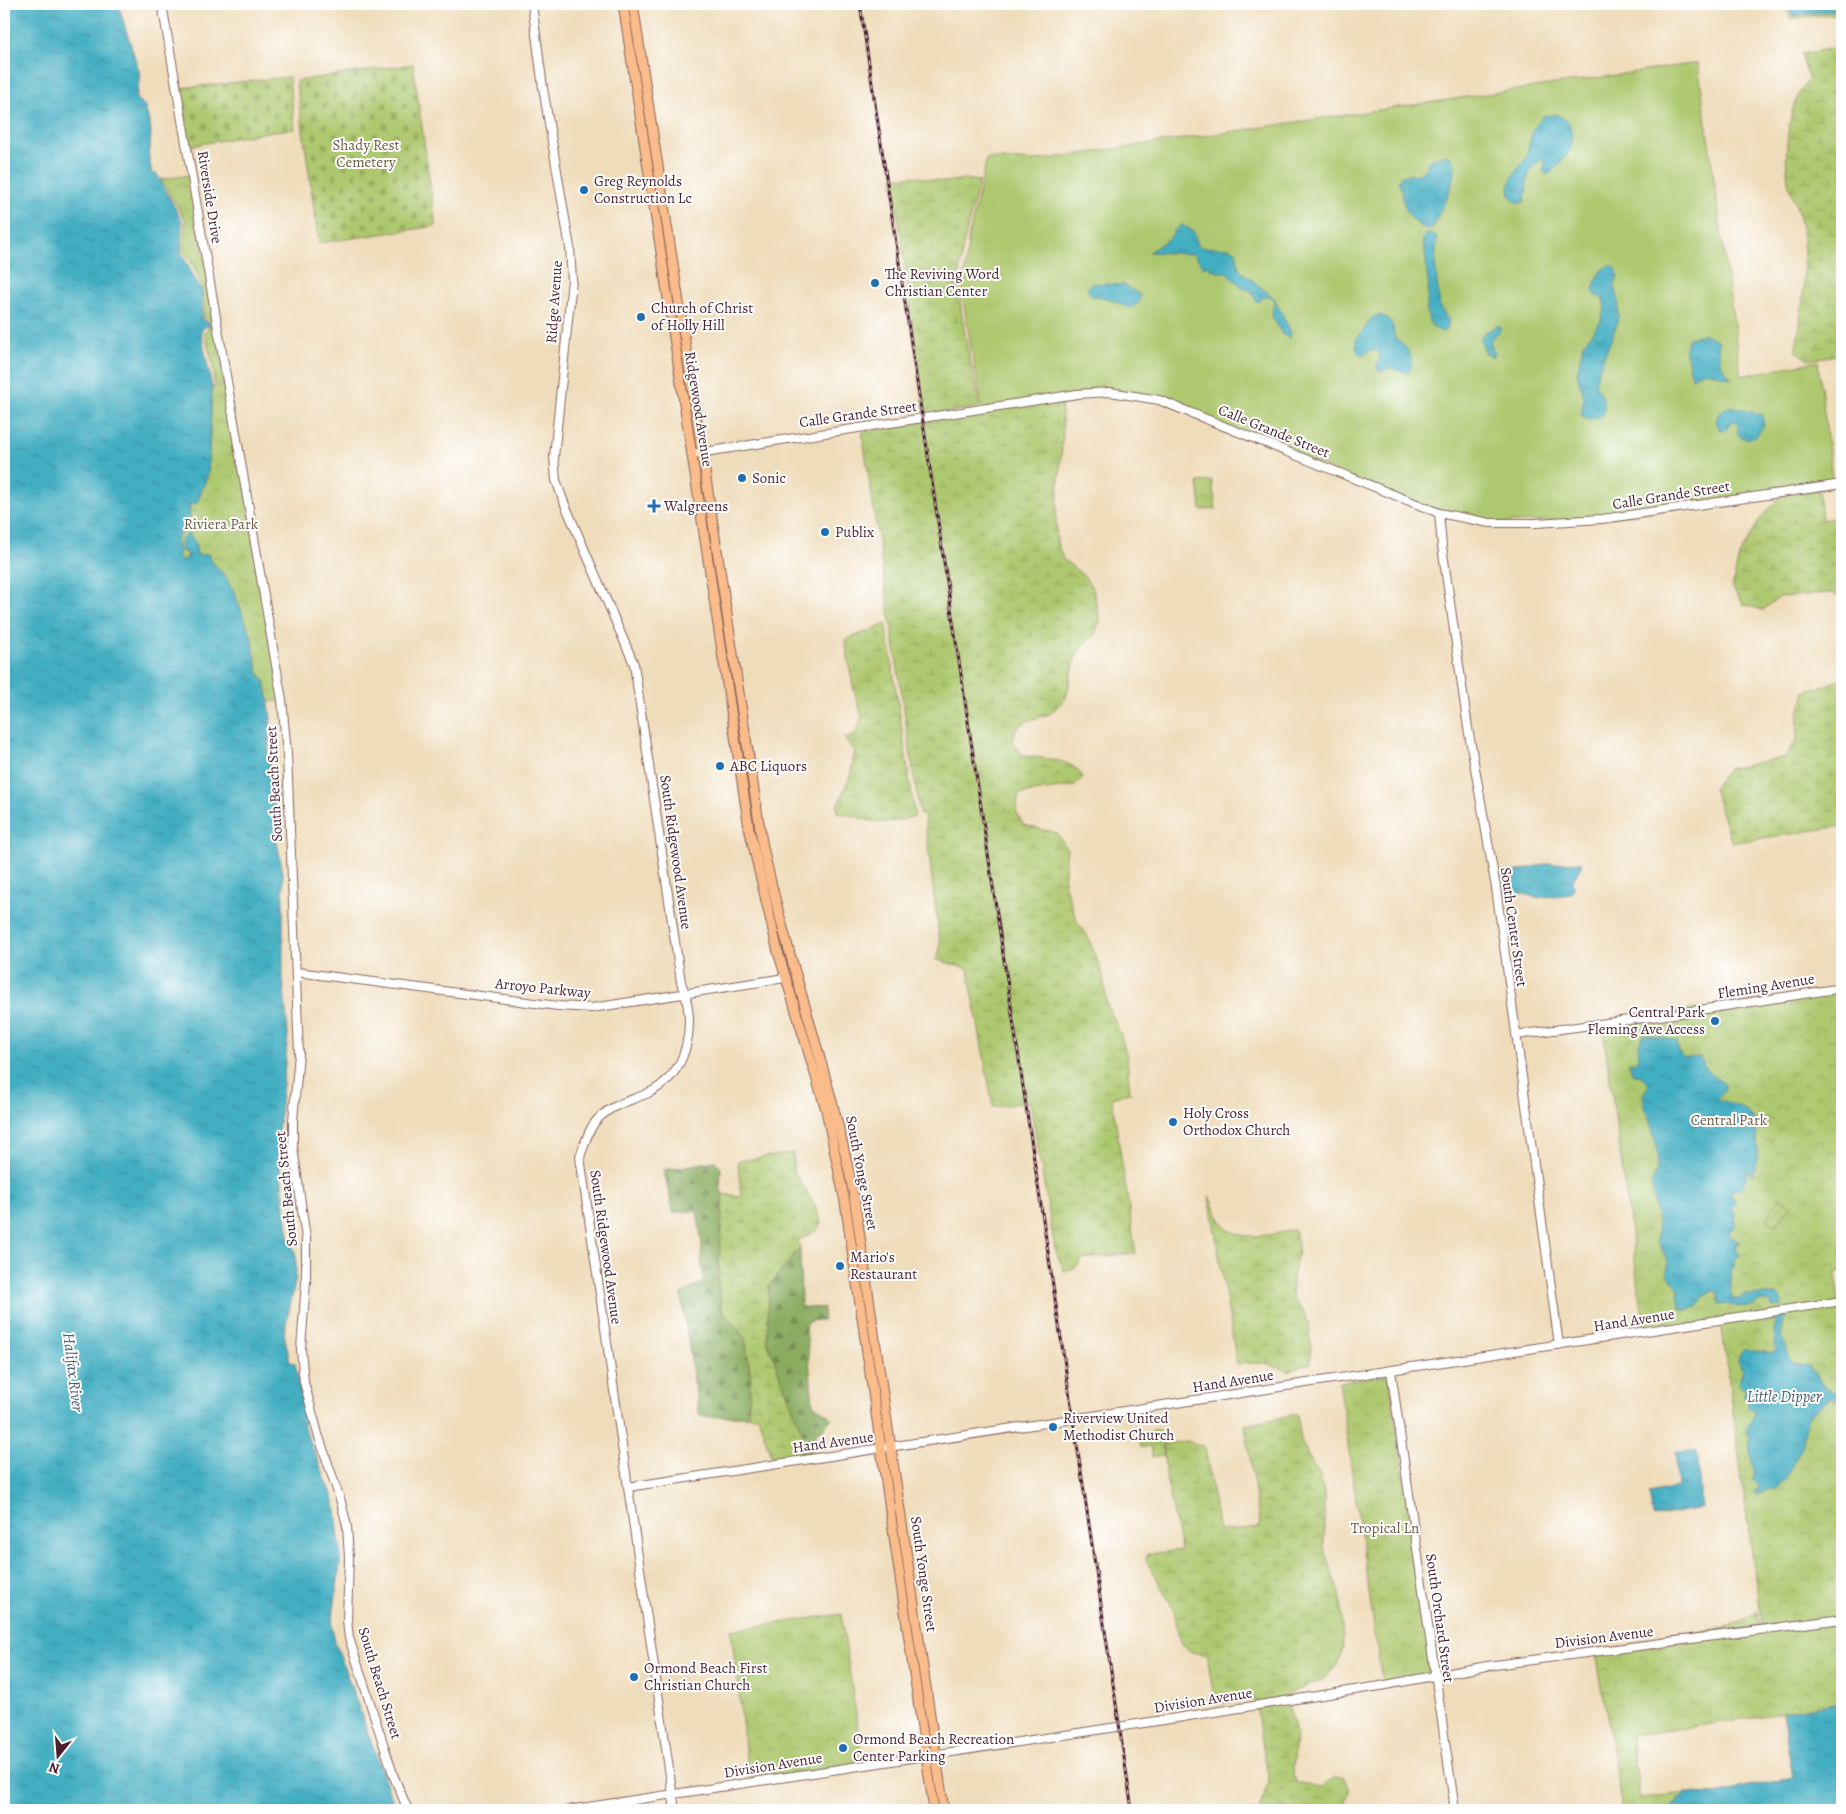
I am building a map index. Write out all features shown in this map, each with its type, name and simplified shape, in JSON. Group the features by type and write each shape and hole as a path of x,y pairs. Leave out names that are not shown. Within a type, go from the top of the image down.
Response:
{"main road":[{"name":"Ridgewood Avenue","path":"623,4 724,669"},
{"name":"Ridgewood Avenue","path":"633,4 734,667"},
{"path":"718,627 730,638"},
{"name":"South Yonge Street","path":"734,667 762,842 796,977 829,1083 847,1157 892,1447 944,1810"},
{"name":"South Yonge Street","path":"724,669 749,828 761,888 781,964 811,1058 833,1140 845,1202 934,1810"},
{"path":"781,964 796,977"},
{"path":"785,978 800,990"},
{"path":"859,1292 865,1296 874,1329"},
{"path":"902,1592 908,1595 914,1604"}],"street":[{"name":"Riverside Drive","path":"162,4 252,521"},
{"name":"Ridge Avenue","path":"532,4 570,248 572,280 554,457 558,486 569,512"},
{"name":"Calle Grande Street","path":"692,454 1061,396 1110,392 1159,400 1439,512 1490,523 1536,523 1602,519 1842,484"},
{"name":"South Ridgewood Avenue","path":"569,512 634,664 681,982 685,993 690,1029 686,1048 679,1066 671,1077 660,1086 609,1109 599,1117 587,1136 580,1157 675,1810"},
{"name":"South Center Street","path":"1439,512 1442,546 1468,728 1496,888 1559,1345"},
{"name":"South Beach Street","path":"252,521 281,689 286,734 299,1054 292,1134 306,1238 306,1290 300,1349 304,1382 318,1434 342,1502 347,1526 349,1638 394,1776 408,1810"},
{"name":"Arroyo Parkway","path":"297,972 558,1006 592,1008 785,978"},
{"name":"Fleming Avenue","path":"1516,1035 1674,1014 1842,988"},
{"name":"Hand Avenue","path":"628,1487 1842,1301"},
{"name":"South Orchard Street","path":"1391,1371 1455,1810"},
{"name":"Division Avenue","path":"568,1810 926,1756 1543,1658 1602,1652 1842,1619"}],"green space":[{"path":"1786,4 1790,4 1795,16 1842,9 1842,13 1790,19"},
{"path":"1842,47 1842,354 1808,360 1795,350 1801,318 1804,254 1801,222 1788,181 1787,142 1796,101 1809,80 1801,54"},
{"path":"1698,63 1741,376 1818,361 1833,486 1602,519 1490,523 1439,513 1159,400 1110,392 982,409 962,294 969,234 987,158 1032,161"},
{"name":"Shady Rest Cemetery","path":"413,64 436,226 319,243 296,81"},
{"path":"289,77 295,129 273,131 190,146 181,88"},
{"path":"190,175 225,383 214,384 213,364 204,332 211,325 210,320 204,317 202,290 197,274 183,251 185,220 161,179"},
{"path":"913,176 946,182 964,179 979,181 963,245 959,284 962,319 980,407 925,416 893,178"},
{"name":"Riviera Park","path":"228,385 282,700 269,702 265,682 258,672 251,635 232,588 222,571 213,563 197,556 195,542 188,533 184,551 188,557 181,561 178,558 176,539 185,527 188,519 189,504 197,503 208,474 212,387"},
{"path":"1061,400 1063,433 1056,522 1057,542 1063,559 1085,577 1093,589 1100,619 1095,635 1083,645 1075,659 1066,698 1050,714 1027,721 1016,729 1013,742 1022,755 1064,762 1078,770 1083,777 1075,786 1019,794 1016,811 1023,825 1057,833 1067,849 1064,883 1077,921 1087,935 1103,975 1107,1004 1121,1035 1127,1057 1130,1093 1114,1096 1112,1099 1136,1253 1083,1259 1075,1268 1064,1271 1055,1249 1030,1102 993,1107 968,969 935,959 939,955 940,945 924,814 920,815 862,432"},
{"path":"1212,481 1216,509 1201,510 1198,482"},
{"path":"1819,490 1822,520 1842,517 1842,597 1831,593 1780,597 1763,610 1743,604 1732,587 1739,556 1759,521 1780,496"},
{"path":"886,624 915,816 893,821 876,822 838,812 837,806 850,776 855,751 844,739 855,735 862,716 853,687 845,640"},
{"path":"1842,679 1842,826 1732,843 1713,788 1728,769 1785,757 1797,739 1798,718 1805,692"},
{"name":"Central Park","path":"1835,989 1842,1057 1842,1271 1836,1272 1839,1302 1842,1301 1842,1810 1623,1810 1596,1653 1762,1630 1721,1321 1645,1332 1602,1023","holes":["1782,1713 1793,1777 1716,1794 1687,1793 1640,1798 1631,1736"]},
{"path":"793,1153 793,1170 816,1207 821,1223 816,1231 797,1241 800,1247 769,1286 767,1341 803,1436 799,1456 792,1458 771,1456 758,1416 748,1416 751,1378 745,1337 722,1311 718,1284 723,1194 741,1196 738,1161"},
{"path":"715,1161 721,1168 720,1188 723,1194 718,1284 722,1311 745,1337 751,1378 748,1416 703,1417 699,1415 681,1294 704,1282 701,1261 702,1244 697,1211 673,1212 664,1170"},
{"path":"1209,1196 1221,1221 1236,1233 1255,1236 1294,1230 1298,1254 1293,1274 1292,1294 1308,1322 1311,1339 1311,1363 1288,1371 1265,1363 1237,1364"},
{"path":"1781,1198 1791,1206 1775,1226 1766,1218"},
{"path":"800,1247 801,1307 824,1308 823,1320 810,1321 806,1326 813,1404 832,1418 823,1429 815,1434 811,1453 799,1456 803,1436 767,1341 769,1286"},
{"name":"Tropical Ln","path":"1389,1374 1432,1674 1382,1683 1339,1382"},
{"path":"1297,1414 1302,1445 1321,1478 1324,1493 1324,1549 1341,1599 1343,1648 1337,1665 1323,1680 1286,1695 1286,1698 1255,1703 1253,1697 1215,1705 1207,1655 1191,1652 1180,1643 1174,1610 1146,1560 1147,1554 1181,1550 1165,1472 1164,1444 1187,1441 1205,1447 1219,1531 1260,1527 1245,1425"},
{"path":"1160,1430 1164,1455 1152,1457 1150,1447 1141,1447 1139,1433"},
{"path":"1757,1612 1759,1628 1667,1640 1738,1624"},
{"path":"841,1614 863,1762 749,1781 731,1630"},
{"path":"1288,1703 1296,1733 1293,1774 1297,1783 1322,1788 1335,1777 1344,1777 1349,1791 1344,1810 1260,1810 1269,1782 1256,1708"}],"water":[{"name":"Halifax River","path":"4,4 118,4 140,74 136,99 145,106 151,130 150,151 148,152 152,174 157,174 182,221 181,252 202,292 202,319 209,322 209,326 204,327 201,332 212,387 208,474 197,503 189,505 190,516 187,529 182,530 176,539 179,552 177,554 181,561 188,557 187,553 182,551 180,541 188,533 195,542 197,555 208,554 213,563 226,577 251,635 258,672 265,682 269,702 271,719 268,754 275,814 273,822 283,873 283,976 288,1035 277,1143 289,1237 296,1256 296,1279 284,1333 290,1362 295,1363 305,1419 303,1425 332,1494 336,1510 341,1556 332,1626 335,1642 396,1810 4,1810"},
{"path":"1790,4 1804,4 1810,7 1842,4 1842,9 1792,16"},
{"path":"1557,114 1569,123 1572,141 1569,153 1548,175 1543,172 1546,160 1542,159 1536,164 1529,173 1524,202 1517,203 1510,196 1509,186 1514,174 1526,158 1533,130 1543,116"},
{"path":"1442,155 1451,158 1455,165 1454,176 1432,229 1427,230 1417,224 1408,213 1398,183 1400,176 1419,174 1426,168 1429,160"},
{"path":"1182,225 1193,231 1199,247 1229,248 1236,251 1239,268 1242,272 1274,298 1291,332 1289,338 1282,334 1272,316 1274,301 1271,297 1263,297 1260,301 1256,301 1251,291 1242,287 1226,272 1217,272 1204,265 1204,268 1194,254 1149,252 1170,238 1175,230"},
{"path":"1431,233 1437,237 1435,262 1440,308 1449,321 1447,329 1443,332 1430,323 1427,309 1428,280 1425,249 1422,240 1425,235"},
{"path":"1610,265 1616,268 1618,276 1614,285 1619,312 1617,324 1598,372 1595,385 1603,399 1603,415 1589,419 1581,415 1584,397 1577,373 1583,345 1601,320 1605,307 1603,299 1595,295 1593,288 1601,270"},
{"path":"1091,283 1124,285 1140,295 1139,303 1130,308 1107,298 1092,296 1087,289"},
{"path":"1378,315 1386,317 1391,322 1394,329 1394,338 1409,353 1411,367 1409,373 1390,368 1379,372 1377,367 1379,351 1371,350 1361,355 1357,351 1356,340 1373,317"},
{"path":"1500,326 1500,331 1490,340 1494,353 1492,357 1486,353 1480,339 1485,332"},
{"path":"1698,335 1706,335 1718,340 1722,366 1732,378 1707,371 1692,378 1685,348 1688,339"},
{"path":"1732,406 1762,415 1764,425 1756,436 1747,439 1740,437 1737,432 1739,424 1733,420 1727,429 1720,430 1716,421 1718,415 1724,409"},
{"path":"1581,862 1581,866 1572,882 1574,888 1570,894 1537,898 1521,893 1507,899 1503,875 1544,864"},
{"path":"1645,1034 1677,1041 1679,1052 1684,1058 1700,1057 1706,1070 1725,1083 1725,1091 1717,1099 1743,1108 1755,1121 1758,1160 1752,1175 1747,1171 1745,1174 1747,1176 1741,1189 1733,1190 1730,1194 1736,1203 1731,1208 1735,1212 1735,1227 1729,1232 1729,1237 1739,1241 1739,1244 1735,1244 1736,1250 1740,1255 1735,1258 1735,1264 1730,1277 1732,1298 1739,1300 1743,1295 1776,1295 1779,1296 1783,1306 1772,1307 1771,1303 1758,1302 1755,1305 1745,1307 1719,1304 1719,1293 1714,1290 1704,1295 1698,1307 1685,1310 1680,1308 1677,1286 1667,1273 1668,1261 1657,1240 1658,1222 1651,1183 1658,1161 1657,1150 1643,1094 1649,1085 1643,1077 1632,1073 1629,1063 1635,1063 1640,1042"},
{"name":"Little Dipper","path":"1786,1315 1780,1334 1790,1361 1794,1364 1809,1366 1826,1388 1842,1396 1842,1404 1831,1397 1810,1414 1803,1444 1786,1478 1776,1489 1767,1489 1757,1495 1754,1493 1754,1489 1758,1489 1758,1485 1752,1480 1755,1472 1749,1450 1751,1437 1746,1430 1756,1411 1747,1407 1749,1403 1744,1393 1748,1390 1738,1384 1743,1370 1738,1361 1740,1354 1746,1349 1770,1353 1776,1350 1774,1330 1776,1322 1771,1319 1757,1319"},
{"path":"1696,1451 1702,1508 1653,1517 1649,1493 1678,1487 1675,1452"},
{"path":"1842,1702 1842,1810 1673,1810 1673,1805 1678,1803 1677,1801 1687,1793 1716,1794 1793,1777 1782,1712"}],"railway":[{"path":"860,4 1132,1810"}],"place":[{"name":"Greg Reynolds Construction Lc","path":"584,190"},
{"name":"The Reviving Word Christian Center","path":"875,283"},
{"name":"Church of Christ of Holly Hill","path":"641,317"},
{"name":"Sonic","path":"742,478"},
{"name":"Walgreens","path":"654,506"},
{"name":"Publix","path":"825,532"},
{"name":"ABC Liquors","path":"720,766"},
{"name":"Central Park Fleming Ave Access","path":"1715,1021"},
{"name":"Holy Cross Orthodox Church","path":"1173,1122"},
{"name":"Mario's Restaurant","path":"840,1266"},
{"name":"Riverview United Methodist Church","path":"1053,1427"},
{"name":"Ormond Beach First Christian Church","path":"634,1677"},
{"name":"Ormond Beach Recreation Center Parking","path":"843,1748"}]}
